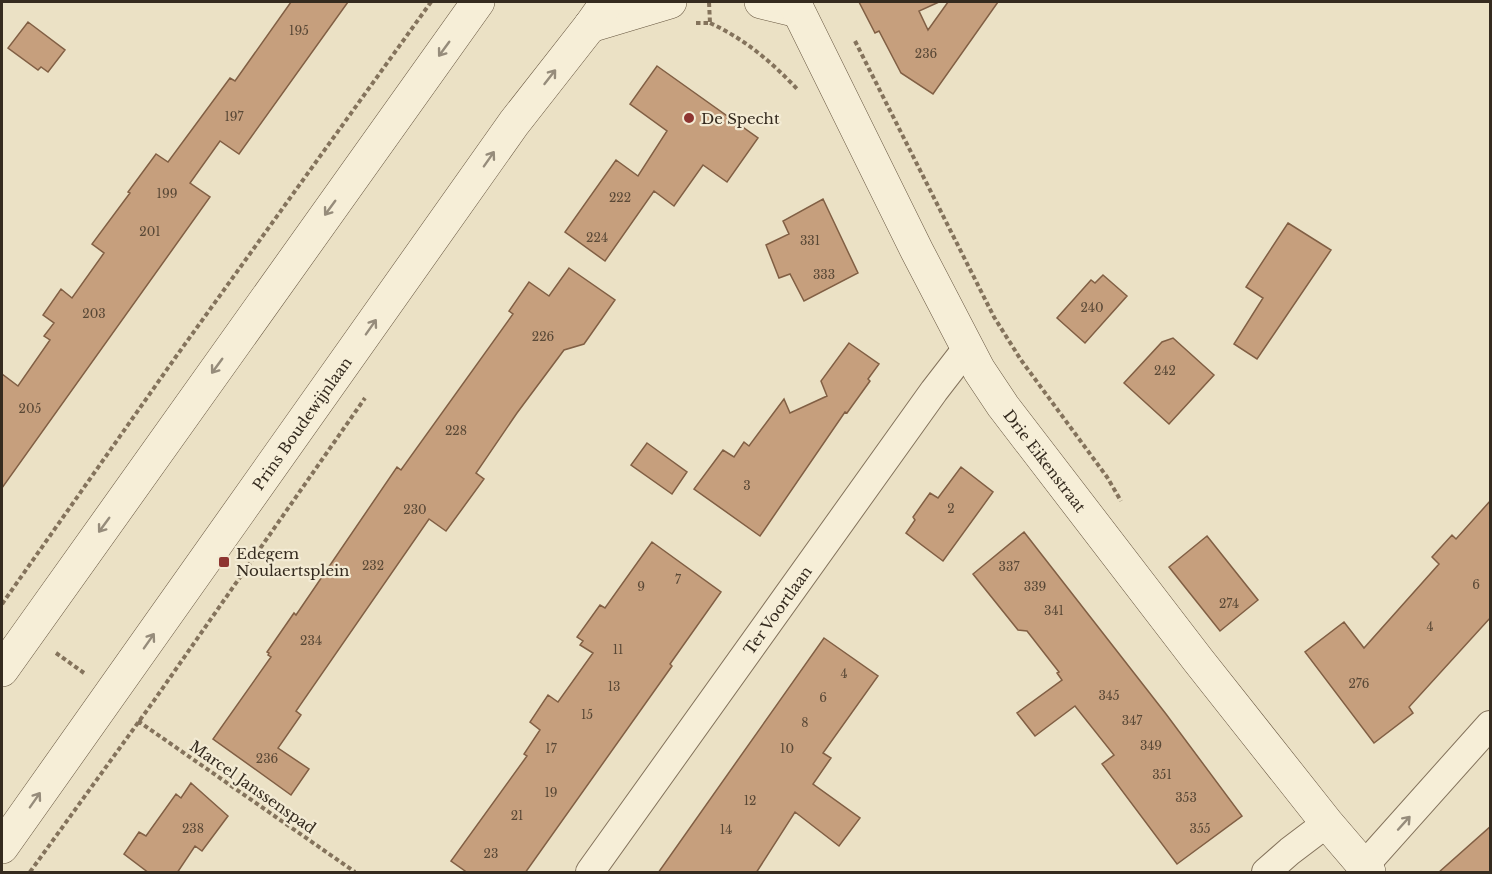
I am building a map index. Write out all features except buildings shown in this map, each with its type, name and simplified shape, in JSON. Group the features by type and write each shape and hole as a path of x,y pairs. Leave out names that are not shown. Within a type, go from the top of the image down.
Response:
{"main road":[{"path":"2,670 26,633 478,2"},
{"path":"598,14 670,2"},
{"path":"761,2 796,6"},
{"name":"Drie Eikenstraat","path":"796,6 917,251 980,370 1004,406 1198,660 1327,823 1367,869"},
{"name":"Prins Boudewijnlaan","path":"2,847 514,123 598,14"}],"street":[{"name":"Ter Voortlaan","path":"590,873 934,391 968,347"},
{"path":"1367,869 1491,725"},
{"path":"1266,873 1290,851 1327,823"}],"path":[{"path":"2,604 431,2"},
{"path":"709,2 710,23"},
{"path":"695,23 710,23 748,45 774,67 802,96"},
{"path":"851,34 994,317 1021,360 1107,477 1124,506"},
{"path":"30,873 369,393"},
{"path":"26,633 144,714"},
{"name":"Marcel Janssenspad","path":"138,721 355,873"}],"place":[{"name":"De Specht","path":"689,118"},
{"name":"Edegem Noulaertsplein","path":"224,562"}]}
